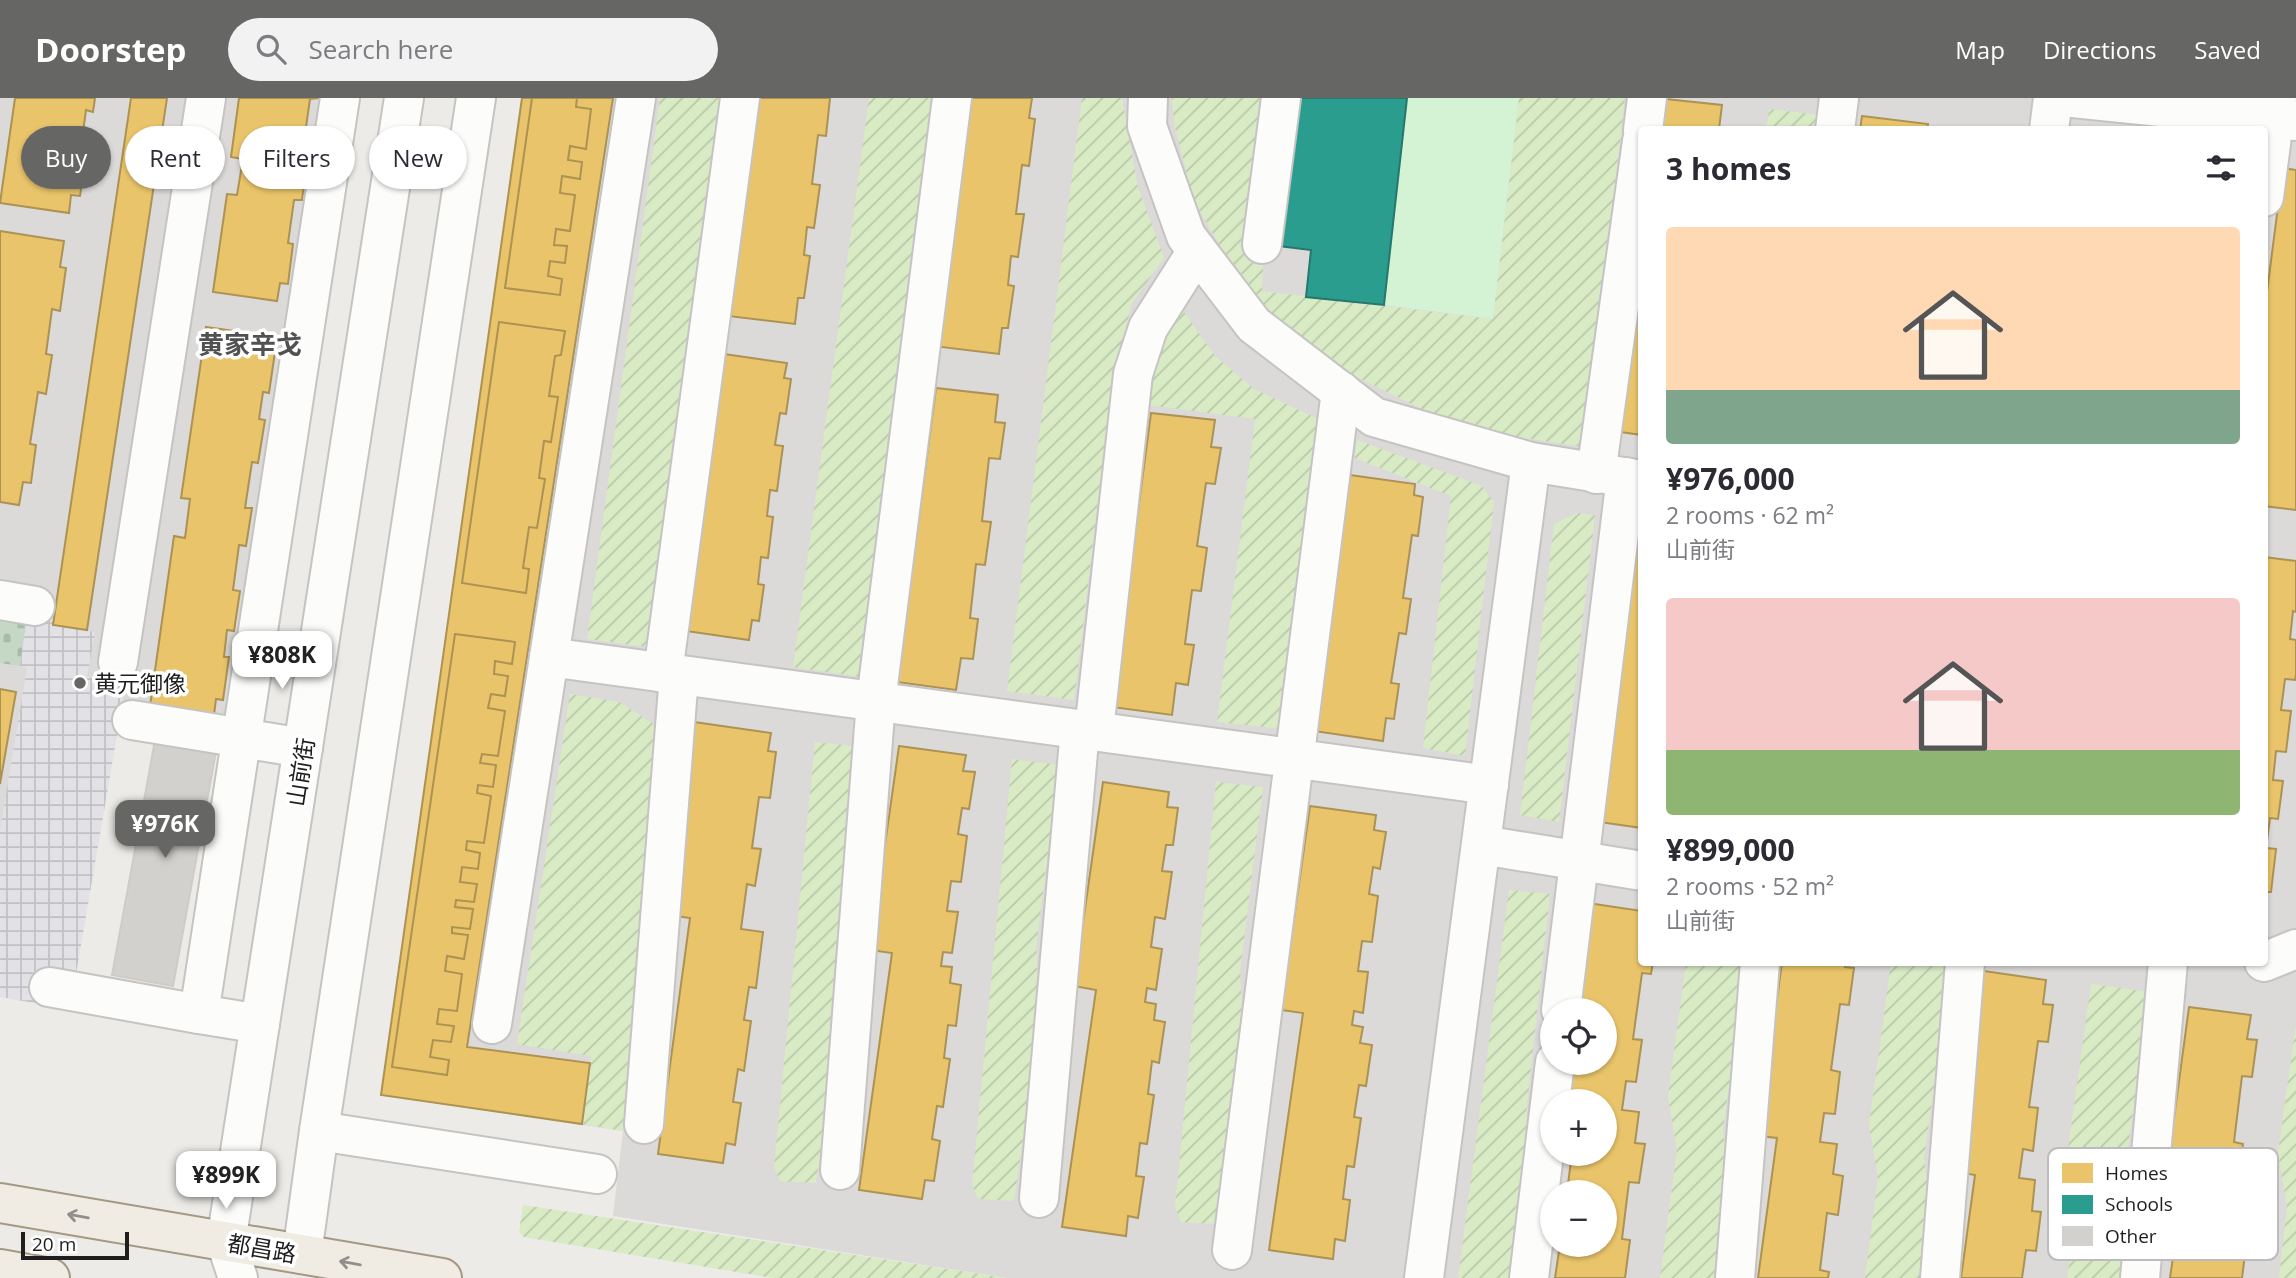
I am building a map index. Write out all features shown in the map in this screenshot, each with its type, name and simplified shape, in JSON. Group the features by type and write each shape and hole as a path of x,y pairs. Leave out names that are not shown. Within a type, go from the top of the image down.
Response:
{"main road":[{"name":"都昌路","path":"0,1203 442,1278"},
{"path":"0,1269 50,1278"}],"street":[{"path":"118,662 206,98"},
{"path":"199,1014 340,98"},
{"name":"山前街","path":"238,1278 226,1242 404,98"},
{"path":"302,1254 318,1131 476,98"},
{"path":"492,1024 636,98"},
{"path":"644,1124 671,674 740,98"},
{"path":"840,1170 876,701 953,98"},
{"path":"1148,98 1147,125 1186,236 1254,325 1374,417 1531,462 1621,477"},
{"path":"1262,244 1281,98"},
{"path":"1644,126 1647,98"},
{"path":"1836,126 1839,98"},
{"path":"2050,126 2053,98"},
{"path":"2073,98 2283,113 2268,179"},
{"path":"1562,998 1621,477 1638,205"},
{"path":"1039,1198 1087,730 1133,374 1148,328 1197,251"},
{"path":"1232,1250 1292,758 1341,391"},
{"path":"1424,1278 1531,462"},
{"path":"549,657 1489,785"},
{"path":"132,720 303,748"},
{"path":"1482,845 1638,870"},
{"path":"2268,960 2296,950"},
{"path":"1735,1278 1760,966"},
{"path":"1940,1278 1965,966"},
{"path":"2152,1148 2168,966"},
{"path":"49,987 260,1024"},
{"path":"1529,1278 1553,1075"},
{"path":"318,1131 597,1174"},
{"path":"2140,1278 2142,1260"}],"shaded area":[{"path":"0,98 324,98 320,126 239,126 239,189 310,189 224,741 119,723 125,683 28,667 0,831"},
{"path":"522,98 2296,98 2296,1278 1007,1278 613,1216 623,1131 381,1095"},
{"path":"28,611 54,615 53,625 95,632 87,677 126,683 70,1009 0,997 0,831 27,668 20,666"}],"green space":[{"path":"660,98 729,98 656,648 587,639"},
{"path":"869,98 938,98 861,677 793,667"},
{"path":"1082,98 1122,98 1138,188 1164,257 1131,305 1110,403 1074,700 1007,691"},
{"path":"1172,98 1270,98 1262,291 1493,319 1519,98 1625,98 1585,447 1504,435 1428,412 1320,359 1267,316 1239,277 1194,202 1174,123"},
{"path":"1407,98 1519,98 1493,319 1384,305"},
{"path":"1769,109 1820,115 1818,126 1767,126"},
{"path":"1179,305 1215,356 1254,389 1325,422 1283,729 1217,722 1255,419 1141,404 1146,366"},
{"path":"1357,440 1482,486 1494,502 1465,756 1423,748 1451,496 1355,458"},
{"path":"1577,513 1595,515 1559,822 1520,815 1554,524"},
{"path":"0,607 28,611 20,666 0,663"},
{"path":"570,694 619,702 660,728 623,1131 582,1124 591,1056 517,1044"},
{"path":"815,742 862,747 839,930 843,1001 816,1183 780,1181 774,1167"},
{"path":"1012,759 1059,765 1036,948 1040,1019 1014,1201 978,1199 972,1185"},
{"path":"1216,782 1263,787 1240,971 1244,1042 1218,1224 1181,1222 1175,1207"},
{"path":"1509,890 1550,894 1526,1113 1537,1136 1518,1278 1458,1278"},
{"path":"1686,966 1746,966 1723,1130 1729,1182 1715,1278 1660,1278 1677,1150 1668,1096"},
{"path":"1891,966 1951,966 1924,1158 1930,1210 1920,1278 1865,1278 1878,1178 1869,1125"},
{"path":"2091,984 2150,992 2128,1148 2068,1148"},
{"path":"2296,1024 2296,1278 2279,1278 2287,1207 2278,1153"},
{"path":"523,1205 1007,1278 773,1278 524,1237 519,1232"},
{"path":"2070,1260 2125,1260 2123,1278 2067,1278"}],"building: Homes":[{"path":"15,98 95,98 93,112 86,110 84,126 21,126 21,189 81,189 80,196 71,195 69,213 0,203"},
{"path":"131,98 167,98 163,126 127,126"},
{"path":"239,98 319,98 310,99 306,126 239,126 239,158 231,157"},
{"path":"522,98 613,98 467,1047 590,1063 582,1124 381,1095"},
{"path":"532,98 577,98 576,107 591,109 586,149 570,146 568,160 582,162 580,179 562,176 560,193 575,195 570,231 556,229 554,245 567,246 565,263 550,261 548,276 562,279 560,295 505,288"},
{"path":"756,98 830,98 826,136 818,135 812,184 820,185 814,228 807,227 804,255 810,256 804,298 798,298 795,324 728,316"},
{"path":"964,98 1032,98 1029,118 1035,119 1029,166 1022,165 1016,214 1024,214 1018,257 1011,256 1008,285 1014,286 1008,328 1002,328 999,354 933,346"},
{"path":"1656,98 1722,105 1719,126 1652,126"},
{"path":"1862,116 1928,124 1928,126 1861,126"},
{"path":"125,139 125,189 153,189 87,630 53,625"},
{"path":"2283,168 2296,170 2296,510 2268,506 2268,284"},
{"path":"239,183 239,189 303,189 302,200 294,200 288,243 293,244 288,284 280,283 277,301 213,292 227,194 237,195"},
{"path":"0,231 64,241 60,267 66,268 60,311 52,309 46,354 52,355 46,394 38,392 30,444 36,445 31,483 23,482 19,505 0,502"},
{"path":"1638,240 1638,434 1613,431"},
{"path":"499,322 565,331 561,355 555,356 549,396 558,397 551,442 544,441 539,478 545,479 537,528 529,527 523,568 529,569 526,593 462,583"},
{"path":"206,327 271,336 270,351 275,352 269,393 263,392 259,419 265,420 258,463 252,462 245,508 252,508 246,546 239,545 233,590 240,591 234,631 227,630 224,657 229,657 223,700 216,699 214,715 150,706 174,536 185,538 190,499 181,498"},
{"path":"724,354 787,363 784,378 791,379 786,414 780,413 775,445 783,446 777,491 770,490 767,516 773,517 768,558 761,557 758,584 764,585 759,621 752,620 749,640 686,631"},
{"path":"936,388 998,395 995,422 1005,423 1000,459 989,458 982,521 991,522 985,565 976,564 970,618 978,619 973,659 961,658 956,690 897,682"},
{"path":"1151,413 1215,420 1211,447 1221,448 1215,484 1206,483 1197,546 1207,548 1201,591 1192,590 1185,644 1194,645 1188,685 1176,683 1172,715 1112,707"},
{"path":"1350,475 1415,484 1414,495 1423,497 1418,536 1412,535 1403,598 1411,599 1406,634 1399,633 1391,683 1399,684 1394,719 1386,718 1383,741 1314,731"},
{"path":"1638,528 1638,827 1599,822"},
{"path":"2268,558 2296,561 2296,612 2293,611 2290,639 2296,640 2296,675 2295,680 2285,679 2281,710 2291,711 2286,752 2276,751 2273,780 2283,781 2278,819 2270,818 2268,833"},
{"path":"455,634 515,642 512,664 495,661 494,674 508,676 505,696 491,694 488,708 505,711 498,756 482,754 480,763 496,765 493,787 478,785 477,793 491,796 484,843 467,841 466,850 480,853 478,869 462,867 460,882 477,884 474,902 456,900 455,907 473,909 470,929 452,927 452,933 468,935 464,959 447,956 445,971 462,974 457,1011 439,1009 437,1024 454,1026 451,1042 433,1040 430,1057 449,1060 447,1075 392,1067"},
{"path":"0,689 16,692 0,784"},
{"path":"694,722 771,733 768,751 776,752 770,798 759,797 752,848 761,849 755,886 747,884 741,929 763,932 756,988 749,987 744,1020 751,1021 744,1071 738,1069 733,1102 741,1103 735,1145 726,1143 723,1163 658,1154 690,918 668,915"},
{"path":"899,746 966,755 963,771 975,772 969,809 962,808 958,834 967,836 961,882 951,881 947,911 958,912 952,953 943,952 941,966 952,967 950,983 961,985 956,1026 948,1025 944,1058 950,1059 943,1107 937,1106 932,1139 940,1141 934,1181 925,1180 922,1199 859,1190 892,953 870,950"},
{"path":"1103,782 1169,792 1167,807 1178,808 1173,845 1166,845 1162,871 1172,872 1165,919 1155,917 1151,947 1162,949 1156,990 1147,988 1145,1002 1156,1004 1154,1020 1165,1022 1159,1063 1152,1061 1148,1094 1154,1095 1147,1144 1140,1143 1136,1176 1144,1177 1138,1218 1128,1216 1126,1236 1062,1227 1096,990 1074,986"},
{"path":"1310,806 1376,815 1374,830 1386,832 1380,869 1373,867 1369,894 1378,896 1372,942 1362,941 1358,971 1368,972 1363,1013 1354,1011 1352,1025 1363,1027 1360,1043 1372,1045 1366,1086 1359,1085 1354,1117 1361,1118 1354,1167 1347,1166 1343,1199 1350,1200 1345,1241 1335,1239 1333,1259 1269,1250 1303,1013 1281,1010"},
{"path":"2268,848 2276,849 2271,892 2268,892"},
{"path":"1588,903 1638,910 1638,966 1652,966 1651,974 1642,973 1633,1039 1642,1040 1636,1082 1626,1081 1622,1110 1639,1112 1635,1143 1645,1144 1639,1183 1629,1182 1622,1239 1630,1240 1625,1278 1555,1278 1558,1257 1617,1257 1617,1180 1569,1180 1570,1166 1617,1166 1617,1089 1563,1089 1564,1075 1617,1075 1617,998 1575,998"},
{"path":"1781,966 1854,968 1849,1005 1840,1004 1831,1070 1840,1072 1835,1114 1824,1113 1820,1142 1837,1144 1833,1174 1843,1176 1838,1215 1827,1213 1820,1270 1829,1272 1828,1278 1758,1278 1777,1138 1759,1136"},
{"path":"1984,971 2046,980 2043,1004 2053,1005 2048,1042 2038,1041 2029,1107 2038,1108 2033,1151 2023,1149 2019,1178 2035,1180 2032,1211 2041,1212 2036,1251 2026,1250 2022,1278 1961,1278 1975,1175 1957,1172"},
{"path":"2189,1007 2251,1015 2247,1039 2257,1040 2252,1077 2242,1076 2234,1142 2243,1144 2242,1148 2170,1148"},
{"path":"2173,1260 2244,1260 2242,1278 2170,1278"}],"building: Schools":[{"path":"1289,98 1407,98 1384,305 1306,297 1311,250 1271,245"}],"building: Other":[{"path":"156,735 217,746 173,986 112,975"}],"place":[{"name":"黄元御像","path":"80,683"}],"district":[{"name":"黄家辛戈","path":"250,344"}]}
